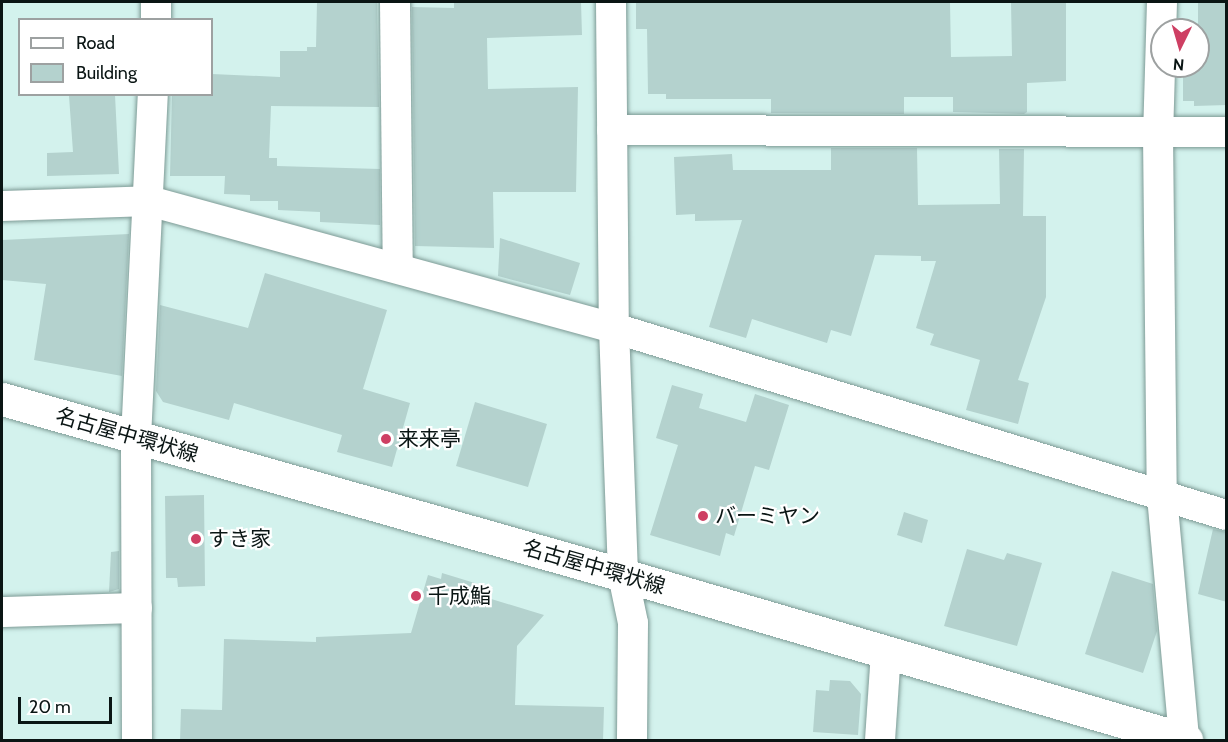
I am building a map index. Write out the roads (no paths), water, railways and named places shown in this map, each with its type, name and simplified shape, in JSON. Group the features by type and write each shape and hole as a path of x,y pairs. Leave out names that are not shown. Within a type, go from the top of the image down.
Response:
{"main road":[{"name":"名古屋中環状線","path":"2,399 623,575 1185,740"}],"street":[{"path":"156,2 156,18"},
{"path":"395,2 398,268"},
{"path":"611,2 615,328 623,575 633,623 632,741"},
{"path":"1162,2 1158,134 1162,496 1185,740"},
{"path":"136,741 136,438 153,96"},
{"path":"612,130 1158,134 1227,132"},
{"path":"2,206 149,201 615,328 1227,515"},
{"path":"2,612 137,608"},
{"path":"880,741 886,652"}],"place":[{"name":"来来亭","path":"386,439"},
{"name":"バーミヤン","path":"703,516"},
{"name":"すき家","path":"196,539"},
{"name":"千成鮨","path":"416,596"}]}
